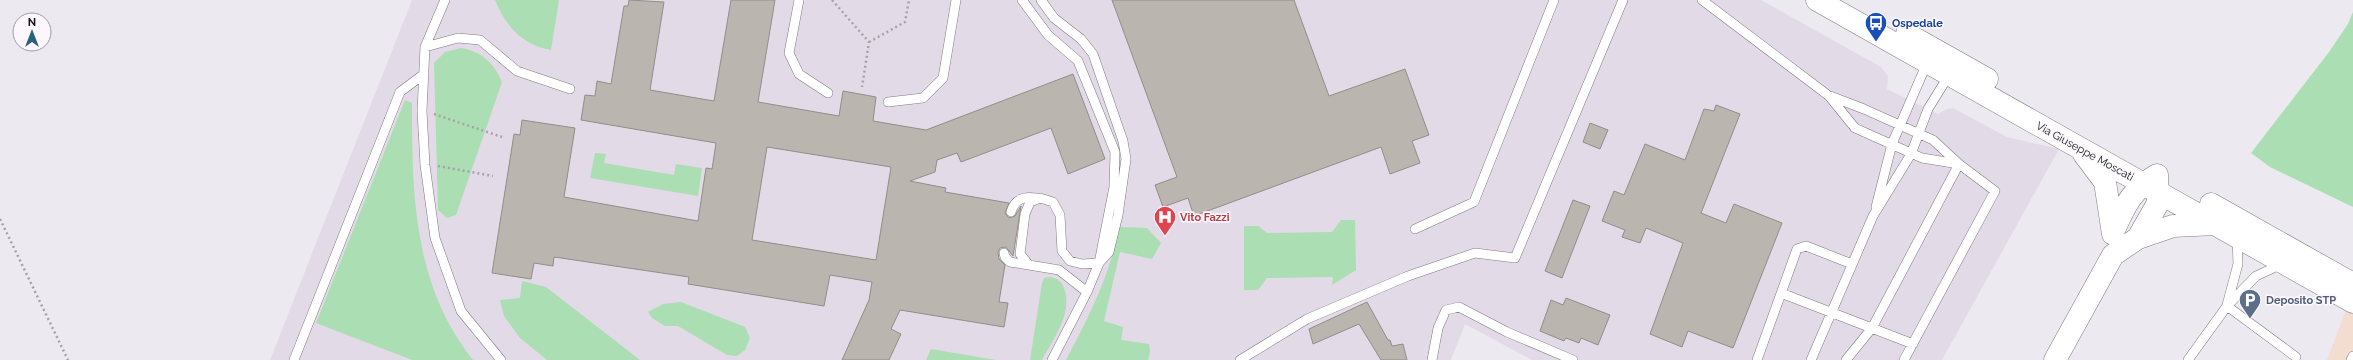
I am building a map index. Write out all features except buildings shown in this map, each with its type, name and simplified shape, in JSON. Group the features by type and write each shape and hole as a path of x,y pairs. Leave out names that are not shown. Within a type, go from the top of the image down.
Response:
{"street":[{"name":"Via Giuseppe Moscati","path":"1817,0 2078,147 2353,284"},
{"name":"Via Giuseppe Moscati","path":"1847,0 2153,184 2216,224 2353,302"},
{"path":"2078,147 2105,182 2113,232 2113,255"},
{"path":"2113,232 2125,206 2136,190 2153,184 2158,203 2138,238"},
{"path":"2056,360 2113,255 2138,238 2173,226 2216,224"}],"lane":[{"path":"445,0 425,47 422,111 426,165 435,238 461,311 501,360"},
{"path":"799,0 789,53 800,74 828,93"},
{"path":"888,102 923,98 943,78 956,0"},
{"path":"1022,0 1048,35 1078,61 1115,152 1114,186 1099,263 1087,292 1052,360"},
{"path":"1011,212 1013,204 1018,200 1030,197 1053,202 1060,215 1062,251 1070,261 1082,264 1099,263 1109,252 1118,215 1126,159 1123,141 1093,54 1081,39 1054,18 1041,0"},
{"path":"1415,229 1474,202 1554,0"},
{"path":"1240,360 1307,319 1408,276 1475,253 1515,258 1623,0"},
{"path":"1702,0 1829,96 1855,128 1922,158 1959,164"},
{"path":"425,47 458,38 480,40 517,71 570,89"},
{"path":"1874,216 1892,144 1927,63"},
{"path":"294,360 400,92 424,74"},
{"path":"1811,360 1874,216 1911,154 1928,109 1949,75"},
{"path":"1829,96 1900,124 1932,140 1959,164 1996,191 1904,360"},
{"path":"1846,360 1872,328 1959,164"},
{"path":"1029,265 1020,254 1025,214 1030,202 1040,198"},
{"path":"2227,306 2238,264 2237,236"},
{"path":"1757,360 1797,249 1806,246 1852,264"},
{"path":"1004,253 1005,258 1010,262 1059,270 1087,292"},
{"path":"2188,360 2227,306 2256,276 2284,263"},
{"path":"1781,293 1913,344"},
{"path":"2227,306 2296,357"},
{"path":"1432,360 1438,328 1446,310 1459,307 1507,332 1573,360"},
{"path":"2351,360 2353,356"}],"path":[{"path":"832,0 869,42"},
{"path":"869,42 905,22 909,0"},
{"path":"862,87 869,42"},
{"path":"422,111 502,137"},
{"path":"426,165 493,176"},
{"path":"0,219 68,360"}],"shaded area":[{"name":"Vito Fazzi","path":"412,0 1761,0 1881,67 1888,76 1887,89 1938,114 1947,109 1953,108 2007,137 2059,149 1942,360 1532,360 1465,324 1451,360 270,360"},
{"path":"2346,310 2353,314 2353,360 2327,360"}],"green space":[{"path":"495,0 559,0 551,50 532,44 516,33 504,18"},
{"path":"2353,12 2353,207 2270,167 2251,153 2329,52 2348,24"},
{"path":"461,48 475,52 486,59 495,69 502,82 456,215 447,218 438,210 434,63 445,52"},
{"path":"405,100 412,103 415,205 427,270 438,301 453,331 473,360 412,360 316,323"},
{"path":"595,153 606,154 604,163 674,175 676,164 702,168 698,196 590,178"},
{"path":"1341,220 1355,220 1356,270 1332,285 1333,277 1267,278 1258,290 1244,290 1244,226 1258,226 1267,233 1332,232"},
{"path":"1119,227 1147,228 1161,243 1152,259 1120,252 1104,321 1123,327 1121,340 1149,344 1150,352 1148,360 1066,360 1091,312 1098,295 1110,262"},
{"path":"1044,278 1055,278 1062,283 1064,288 1066,307 1064,316 1057,334 1042,360 1030,360 1042,283"},
{"path":"522,281 546,287 640,360 547,360 520,338 504,316 500,300 520,298"},
{"path":"681,302 745,327 750,338 745,350 737,356 727,355 678,326 665,326 652,318 648,312 663,304"},
{"path":"931,349 996,360 926,360"}],"place":[{"name":"Ospedale","path":"1876,42"},
{"name":"Vito Fazzi","path":"1165,236"},
{"name":"Deposito STP","path":"2250,320"}]}
